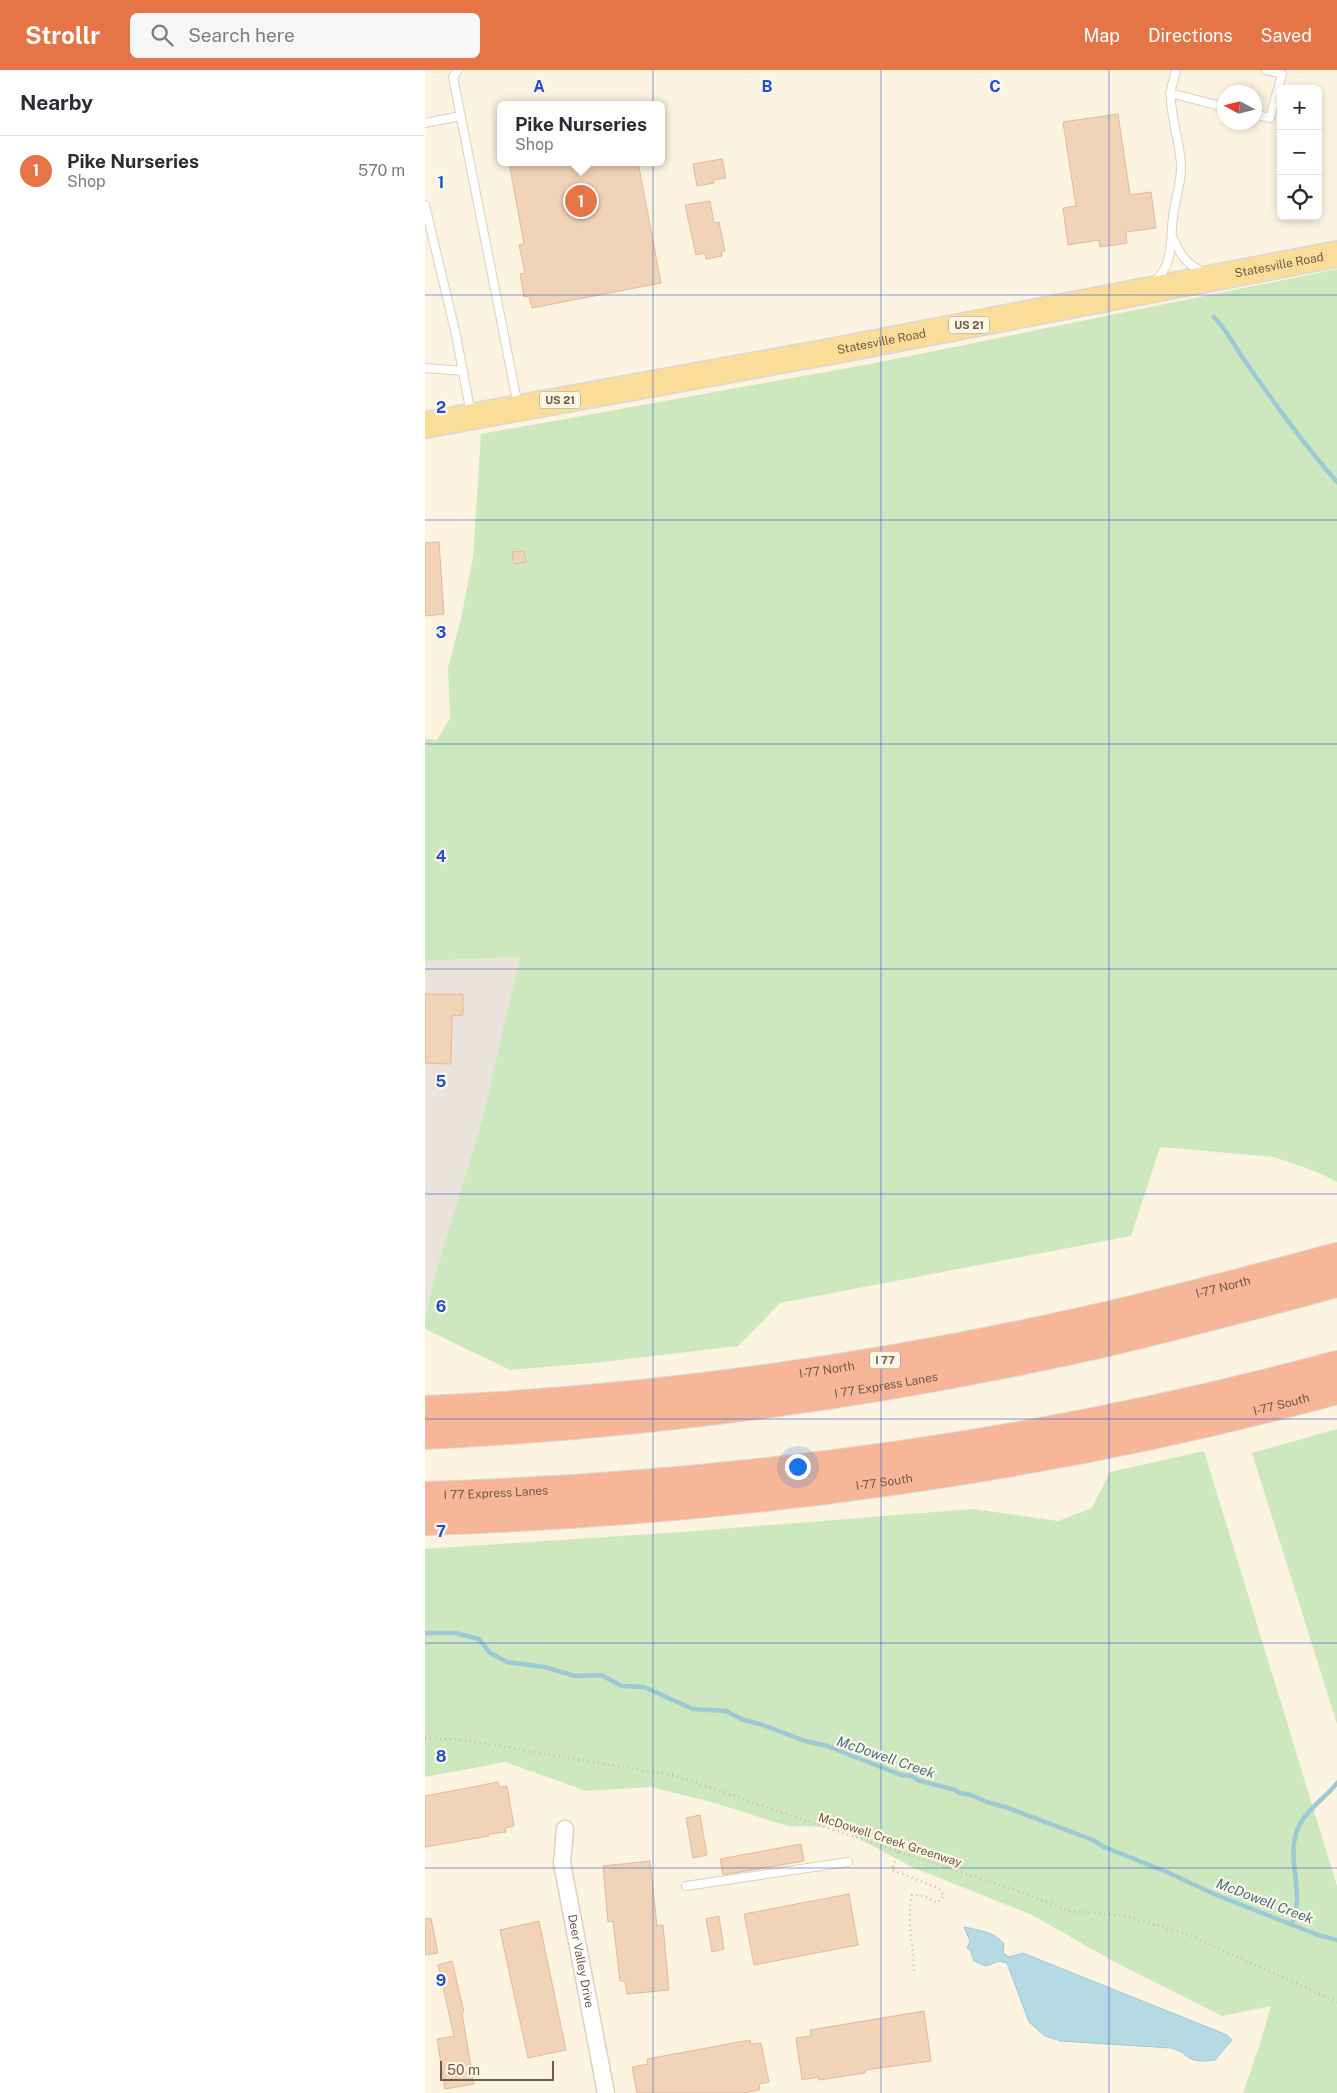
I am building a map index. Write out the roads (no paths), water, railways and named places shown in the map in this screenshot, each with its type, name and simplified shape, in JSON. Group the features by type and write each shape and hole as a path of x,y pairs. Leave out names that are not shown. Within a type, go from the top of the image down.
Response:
{"highway":[{"name":"I-77 North","path":"425,1410 696,1388 860,1364 950,1348 1101,1317 1337,1257"},
{"name":"I 77 Express Lanes","path":"425,1435 626,1420 718,1410 864,1389 1107,1342 1337,1283"},
{"name":"I 77 Express Lanes","path":"425,1496 649,1484 895,1456 1051,1430 1145,1411 1337,1365"},
{"name":"I-77 South","path":"425,1520 569,1515 651,1509 743,1500 898,1480 1150,1436 1337,1390"}],"main road":[{"name":"Statesville Road","path":"425,425 833,351 1337,254"}],"street":[{"name":"Deer Valley Drive","path":"565,1829 562,1863 606,2093"}],"lane":[{"path":"458,70 453,77 518,408"},
{"path":"1145,291 1161,276 1169,258 1173,238 1173,217 1181,165 1170,93 1176,70"},
{"path":"1262,116 1270,118 1282,72 1266,70"},
{"path":"1170,93 1217,105"},
{"path":"425,123 461,116"},
{"path":"425,204 463,371 471,416"},
{"path":"1173,238 1181,256 1193,268 1217,277"},
{"path":"425,368 463,371"},
{"path":"686,1886 848,1862"}],"water":[{"path":"964,1927 986,1932 996,1937 1004,1944 1003,1953 1009,1957 1023,1953 1227,2035 1232,2040 1215,2060 1202,2061 1192,2059 1171,2048 1061,2041 1045,2036 1029,2022 1007,1963 999,1961 986,1966 974,1961 970,1950 967,1948 970,1941"}],"waterway":[{"path":"1214,317 1288,422 1337,482"},
{"name":"McDowell Creek","path":"425,1633 455,1633 479,1639 490,1653 507,1662 545,1667 575,1676 601,1675 622,1686 644,1687 693,1709 726,1711 741,1719 805,1741 827,1746 901,1775 912,1776 917,1780 955,1790 1008,1808 1093,1840 1104,1847 1167,1872 1214,1894 1318,1935 1337,1940"},
{"path":"1292,1924 1297,1901 1293,1849 1298,1829 1307,1814 1337,1783"}],"place":[{"name":"Pike Nurseries","path":"581,201"}]}
